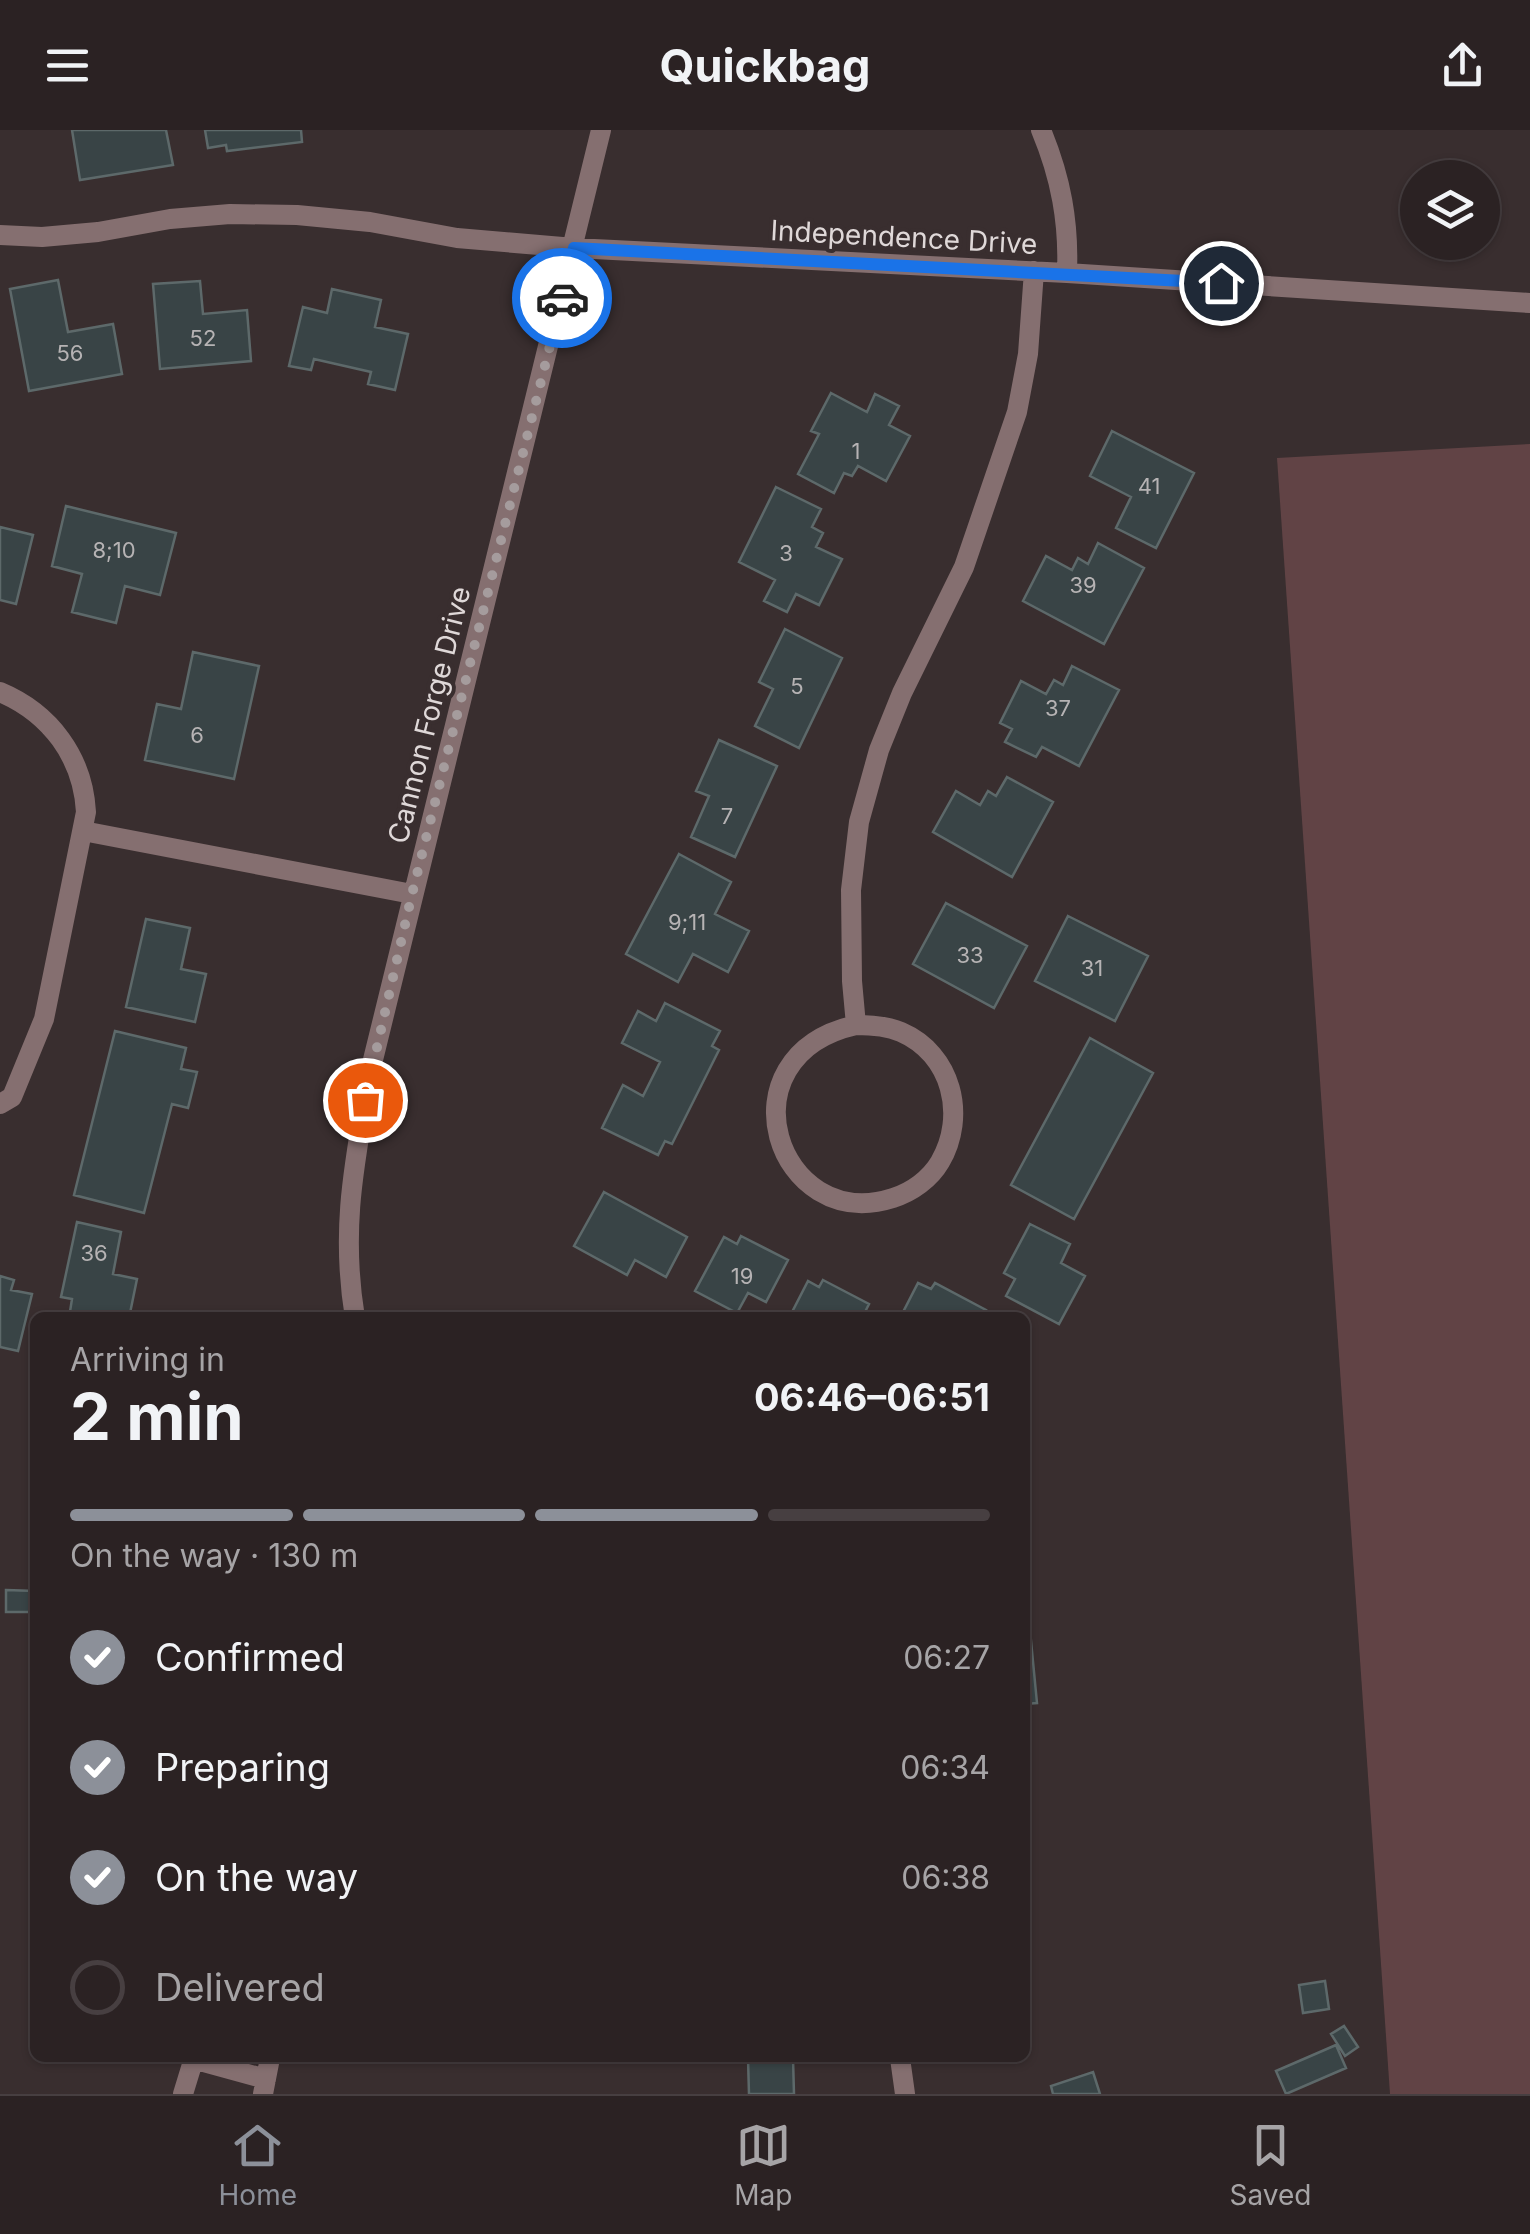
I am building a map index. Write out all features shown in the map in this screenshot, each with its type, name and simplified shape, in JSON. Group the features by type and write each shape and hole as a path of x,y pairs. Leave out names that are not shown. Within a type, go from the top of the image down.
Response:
{"street":[{"name":"Cannon Forge Drive","path":"354,1312 347,1269 352,1177 370,1072 601,130"},
{"path":"1041,130 1062,190 1068,241 1066,273"},
{"name":"Independence Drive","path":"0,235 79,234 230,214 296,215 370,222 457,238 574,248 1066,273 1530,303"},
{"path":"856,1025 851,890 859,822 878,750 964,567 1017,412 1028,354 1034,272"},
{"path":"0,692 32,708 53,728 68,749 85,790 86,812 44,1019 12,1097 0,1104"},
{"path":"82,831 412,894"},
{"path":"856,1025 890,1028 921,1043 937,1060 954,1101 949,1146 938,1166 913,1189 881,1202 837,1199 800,1176 782,1147 775,1115 778,1093 798,1054 834,1030 856,1025"},
{"path":"183,2094 193,2062"},
{"path":"209,2062 267,2077"},
{"path":"901,2062 905,2094"}],"shaded area":[{"path":"1530,444 1530,2094 1390,2094 1277,458"}],"building":[{"path":"72,130 166,130 173,165 80,180"},
{"path":"205,130 301,130 302,142 227,151 226,145 208,148"},
{"path":"58,280 68,332 113,324 122,374 29,391 10,289"},
{"path":"200,281 203,314 247,310 251,361 160,369 153,284"},
{"path":"332,289 381,300 375,327 408,334 395,390 368,384 371,372 314,359 311,370 289,366 303,307 327,313"},
{"path":"831,393 867,412 875,394 899,406 889,425 910,436 886,481 858,466 852,476 844,473 834,493 798,474 819,434 811,431"},
{"path":"1112,431 1194,473 1156,548 1116,528 1131,497 1090,476"},
{"path":"776,487 821,509 812,527 823,533 816,547 842,559 819,605 796,594 787,612 764,601 775,580 739,562"},
{"path":"66,506 176,533 160,595 125,586 116,623 72,612 82,574 52,566"},
{"path":"0,527 33,535 16,604 0,600"},
{"path":"1098,543 1144,568 1104,644 1023,601 1046,556 1072,570 1078,558 1088,564"},
{"path":"785,629 842,658 799,748 755,726 773,689 759,682"},
{"path":"193,652 259,666 234,779 145,760 157,704 181,709"},
{"path":"1072,666 1119,690 1079,766 1042,747 1036,757 1005,742 1012,729 1000,723 1021,681 1046,694 1054,680 1063,685"},
{"path":"719,740 777,766 735,857 691,837 709,796 696,791"},
{"path":"1007,777 1053,802 1012,877 933,832 956,791 980,805 988,791 996,796"},
{"path":"679,854 731,882 715,914 749,931 728,972 693,954 678,982 626,954"},
{"path":"946,903 1027,946 994,1008 913,964"},
{"path":"1068,916 1148,956 1115,1021 1035,981"},
{"path":"146,919 190,928 181,969 206,974 195,1022 126,1007"},
{"path":"665,1003 720,1031 712,1046 719,1050 672,1144 665,1141 658,1155 602,1128 623,1085 643,1096 660,1062 622,1043 638,1011 656,1021"},
{"path":"115,1031 186,1048 181,1069 197,1072 188,1108 172,1104 144,1213 74,1195"},
{"path":"1090,1038 1153,1073 1074,1219 1011,1185"},
{"path":"604,1192 687,1237 666,1277 635,1260 627,1275 574,1246"},
{"path":"77,1222 121,1232 113,1274 137,1279 130,1312 70,1312 72,1299 61,1297"},
{"path":"1030,1224 1070,1244 1061,1263 1085,1276 1059,1324 1006,1296 1015,1279 1004,1273"},
{"path":"741,1236 788,1260 766,1302 748,1293 735,1312 695,1291 724,1237 737,1244"},
{"path":"0,1276 14,1280 11,1290 32,1294 18,1351 0,1347"},
{"path":"823,1280 869,1304 865,1312 792,1312 808,1281 819,1287"},
{"path":"918,1283 931,1289 935,1283 986,1310 985,1312 903,1312"},
{"path":"6,1590 30,1591 30,1612 6,1612"},
{"path":"1030,1630 1037,1703 1030,1704"},
{"path":"1325,1981 1329,2009 1303,2013 1299,1985"},
{"path":"1344,2026 1358,2047 1345,2056 1331,2034"},
{"path":"1336,2045 1346,2068 1286,2094 1276,2071"},
{"path":"748,2062 793,2062 794,2094 749,2094"},
{"path":"1093,2072 1100,2094 1053,2094 1051,2086"}],"way so far":[{"path":"365,1100 412,894 562,298"}],"route":[{"path":"562,298 574,248 1221,283"}]}
